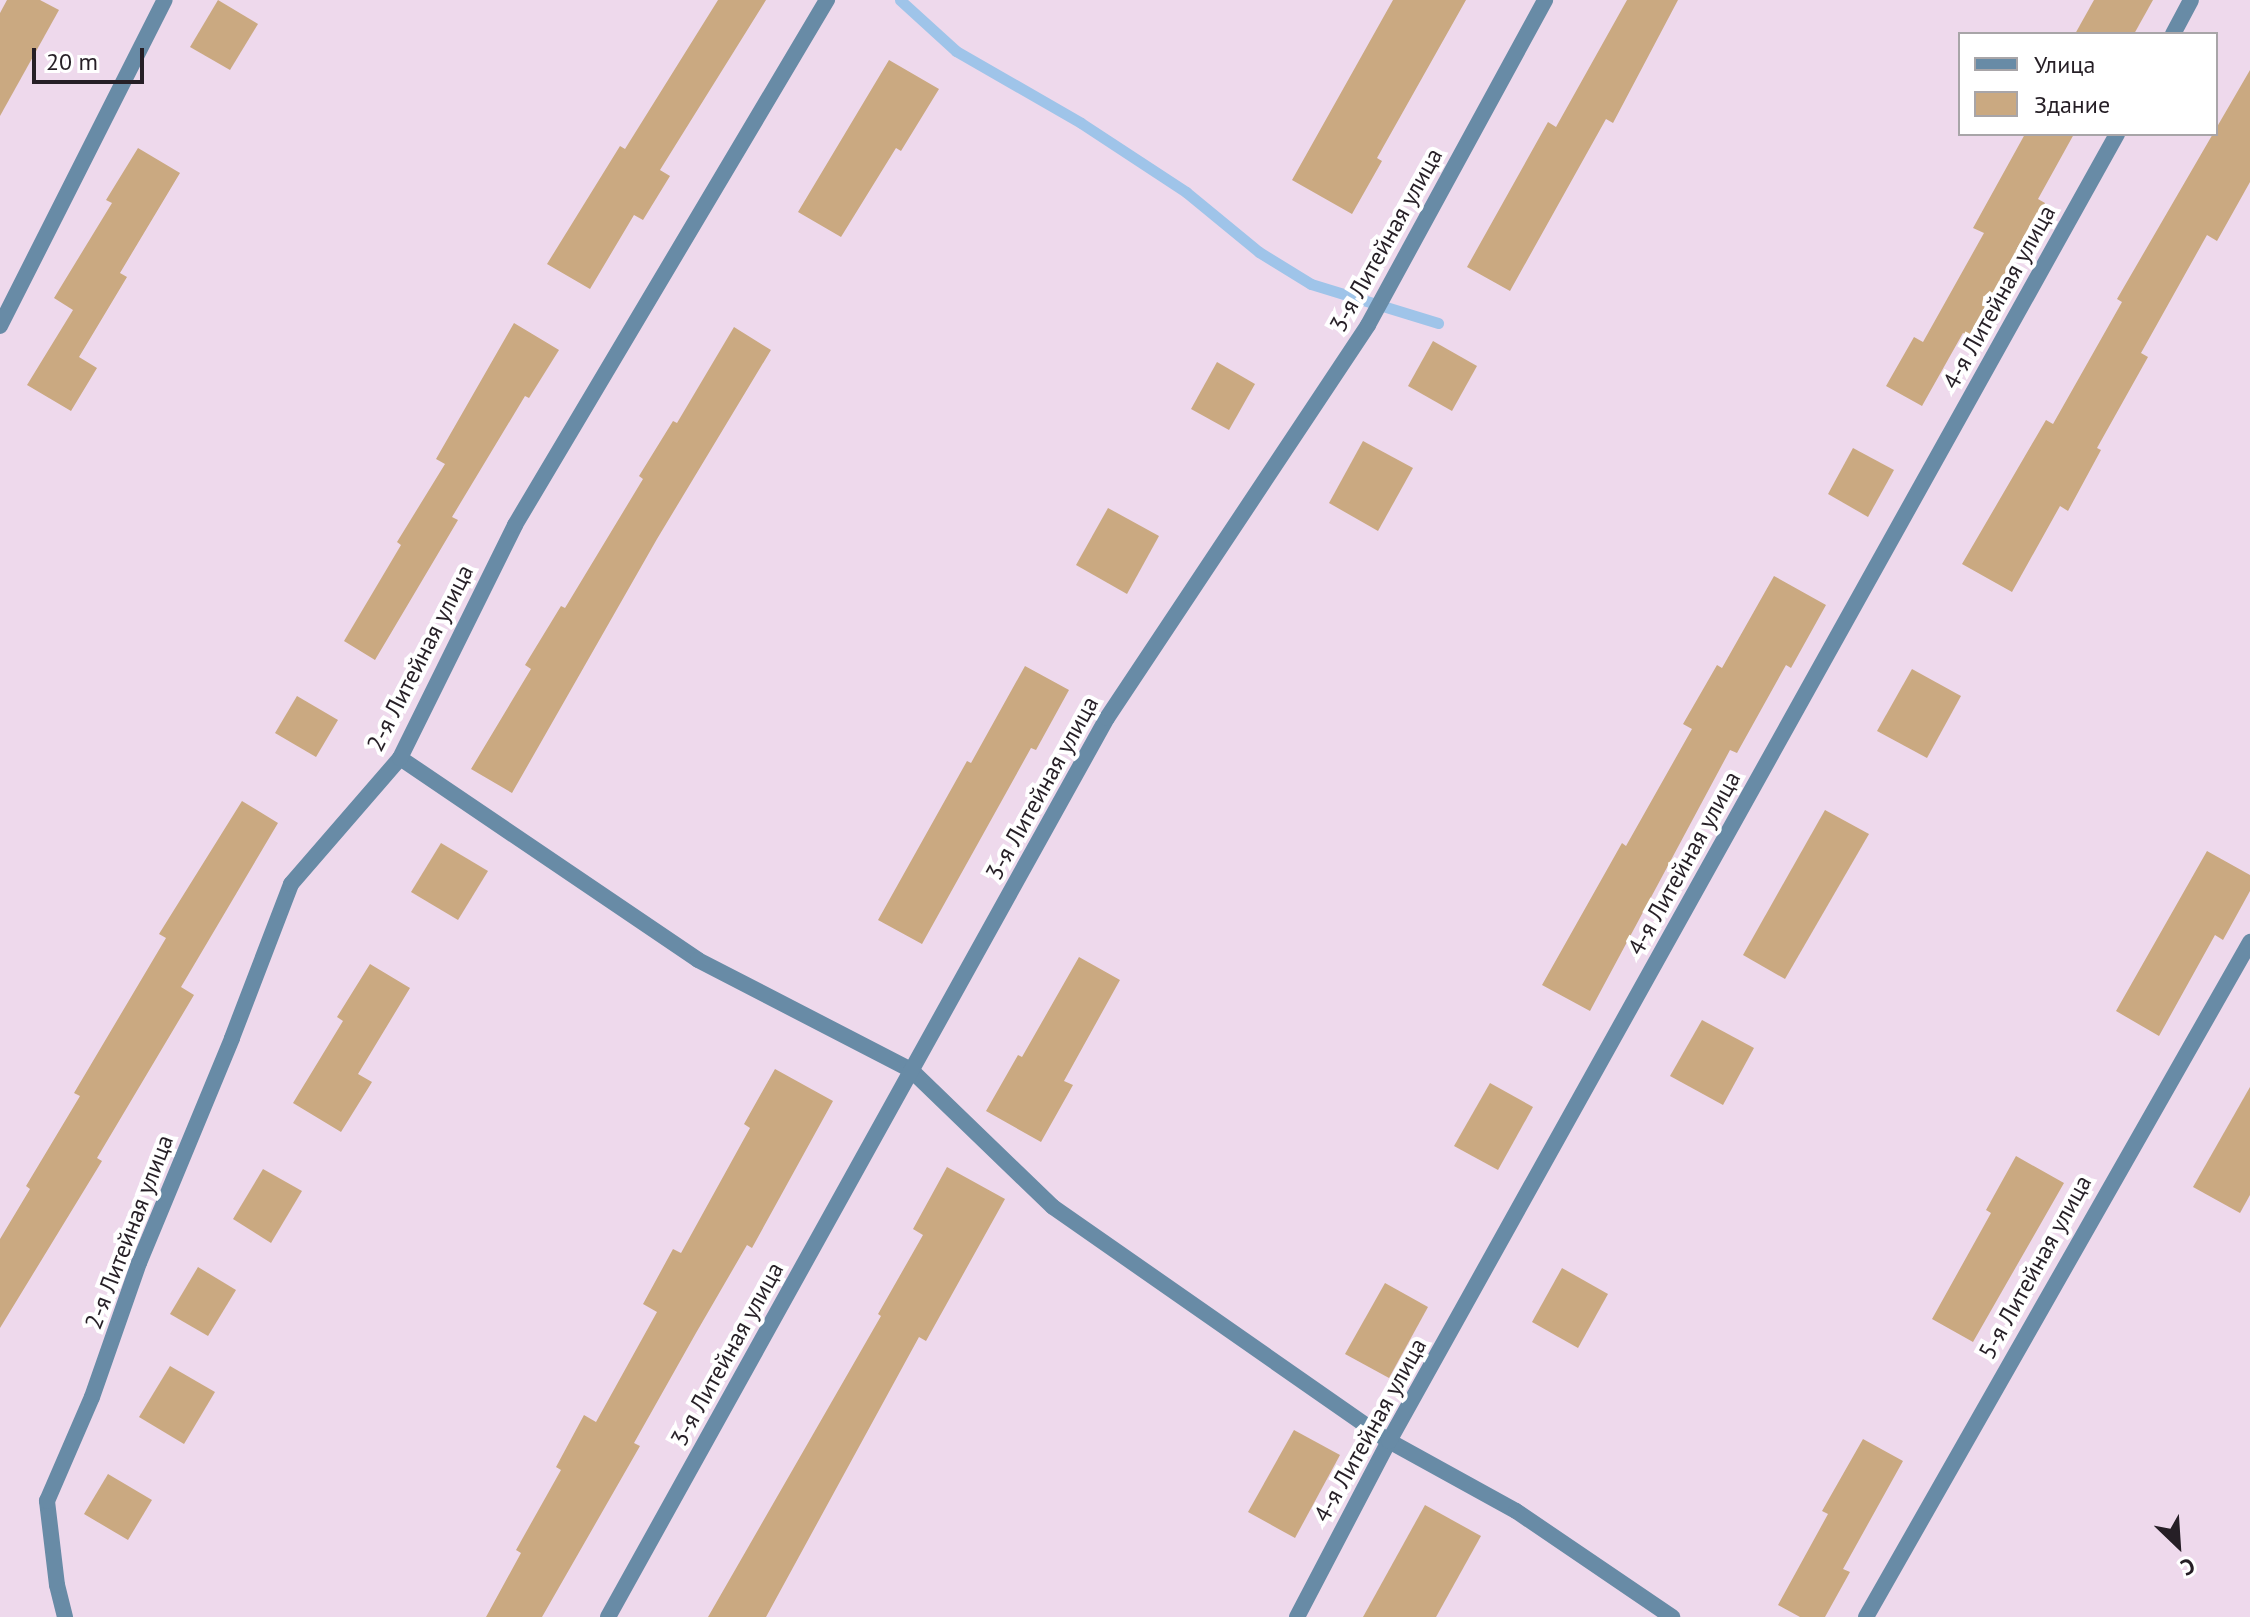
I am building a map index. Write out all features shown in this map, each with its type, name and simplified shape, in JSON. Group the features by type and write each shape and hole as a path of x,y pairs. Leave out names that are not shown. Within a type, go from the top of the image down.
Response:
{"street":[{"path":"0,326 165,0"},
{"name":"2-я Литейная улица","path":"65,1617 57,1585 47,1501 92,1397 139,1263 291,884 400,758 515,525 827,0"},
{"name":"3-я Литейная улица","path":"608,1617 1107,718 1368,325 1545,0"},
{"path":"2174,32 2191,0"},
{"name":"4-я Литейная улица","path":"1297,1617 1389,1441 2116,136"},
{"path":"400,758 698,960 911,1070 1053,1207 1389,1441 1516,1511 1672,1617"},
{"name":"5-я Литейная улица","path":"1866,1617 2250,942"}],"building":[{"path":"7,0 40,0 59,10 0,116 0,13"},
{"path":"218,0 258,24 230,70 190,47"},
{"path":"718,0 766,0 660,170 670,176 643,220 634,215 590,289 547,264 620,146 625,149"},
{"path":"1393,0 1466,0 1377,158 1382,161 1352,214 1292,180"},
{"path":"1627,0 1678,0 1613,123 1606,119 1510,291 1467,267 1548,122 1556,127"},
{"path":"2094,0 2153,0 2135,32 2076,32"},
{"path":"889,60 939,89 901,151 896,148 841,237 798,212"},
{"path":"2250,70 2250,182 2217,241 2207,235 2141,353 2148,357 2097,448 2101,450 2068,511 2060,506 2012,592 1962,564 2046,420 2053,424 2122,302 2117,299 2212,136 2218,136 2218,125"},
{"path":"2024,136 2073,136 2038,199 2045,203 1973,338 1963,333 1922,406 1886,386 1914,337 1923,342 1984,233 1973,228"},
{"path":"138,148 180,173 120,273 127,277 79,357 97,368 71,411 27,385 73,310 54,298 112,203 106,200"},
{"path":"514,323 559,350 529,398 525,396 452,517 458,520 375,660 344,641 401,545 397,542 445,464 436,459"},
{"path":"734,327 771,350 657,539 512,793 471,769 531,669 525,665 561,606 565,608 643,479 639,476 673,421 677,423"},
{"path":"1433,341 1477,366 1452,411 1408,386"},
{"path":"1217,362 1255,384 1229,430 1191,409"},
{"path":"1363,441 1413,468 1378,531 1329,503"},
{"path":"1853,448 1894,470 1868,517 1828,494"},
{"path":"1108,508 1159,536 1127,594 1076,565"},
{"path":"1774,576 1826,605 1791,668 1786,665 1737,753 1730,750 1590,1011 1542,985 1622,843 1626,846 1692,729 1683,724 1717,665 1722,668"},
{"path":"1025,666 1069,690 1036,750 1031,748 922,944 878,920 967,761 971,763"},
{"path":"1912,669 1961,696 1927,758 1877,731"},
{"path":"297,696 338,720 316,757 275,733"},
{"path":"242,801 278,823 181,987 194,995 97,1158 102,1161 0,1328 0,1239 30,1189 26,1186 80,1096 74,1093 166,938 159,934"},
{"path":"1825,810 1869,834 1785,979 1743,955"},
{"path":"441,843 488,871 458,920 411,892"},
{"path":"2207,851 2250,875 2250,891 2223,940 2215,935 2159,1036 2116,1011"},
{"path":"1079,957 1120,980 1064,1081 1073,1085 1041,1142 986,1111 1018,1055 1022,1057"},
{"path":"370,964 410,988 358,1074 372,1082 341,1132 293,1103 343,1021 337,1017"},
{"path":"1702,1020 1754,1048 1723,1105 1670,1076"},
{"path":"775,1069 833,1101 752,1248 747,1245 696,1333 634,1443 640,1446 542,1617 486,1617 521,1553 516,1550 561,1470 556,1467 584,1415 596,1422 657,1312 643,1304 673,1249 681,1253 750,1128 744,1124"},
{"path":"1490,1083 1533,1107 1498,1170 1454,1146"},
{"path":"2250,1087 2250,1195 2240,1213 2193,1187"},
{"path":"2016,1156 2064,1183 1973,1342 1932,1319 1991,1213 1986,1210"},
{"path":"947,1167 1005,1199 926,1341 919,1337 766,1617 708,1617 881,1316 878,1314 923,1235 913,1229"},
{"path":"263,1169 302,1191 271,1243 233,1219"},
{"path":"198,1267 236,1290 208,1336 170,1314"},
{"path":"1562,1268 1608,1294 1578,1348 1532,1322"},
{"path":"1385,1283 1428,1307 1389,1378 1345,1354"},
{"path":"170,1366 215,1392 184,1444 139,1417"},
{"path":"1294,1430 1340,1455 1295,1538 1248,1512"},
{"path":"1863,1439 1903,1461 1843,1569 1850,1572 1825,1617 1800,1617 1778,1605 1828,1514 1822,1511"},
{"path":"108,1474 152,1500 128,1540 84,1514"},
{"path":"1425,1505 1481,1536 1436,1617 1363,1617"}],"waterway":[{"path":"900,0 956,51 1081,123 1186,192 1259,252 1311,284 1438,323"}]}
